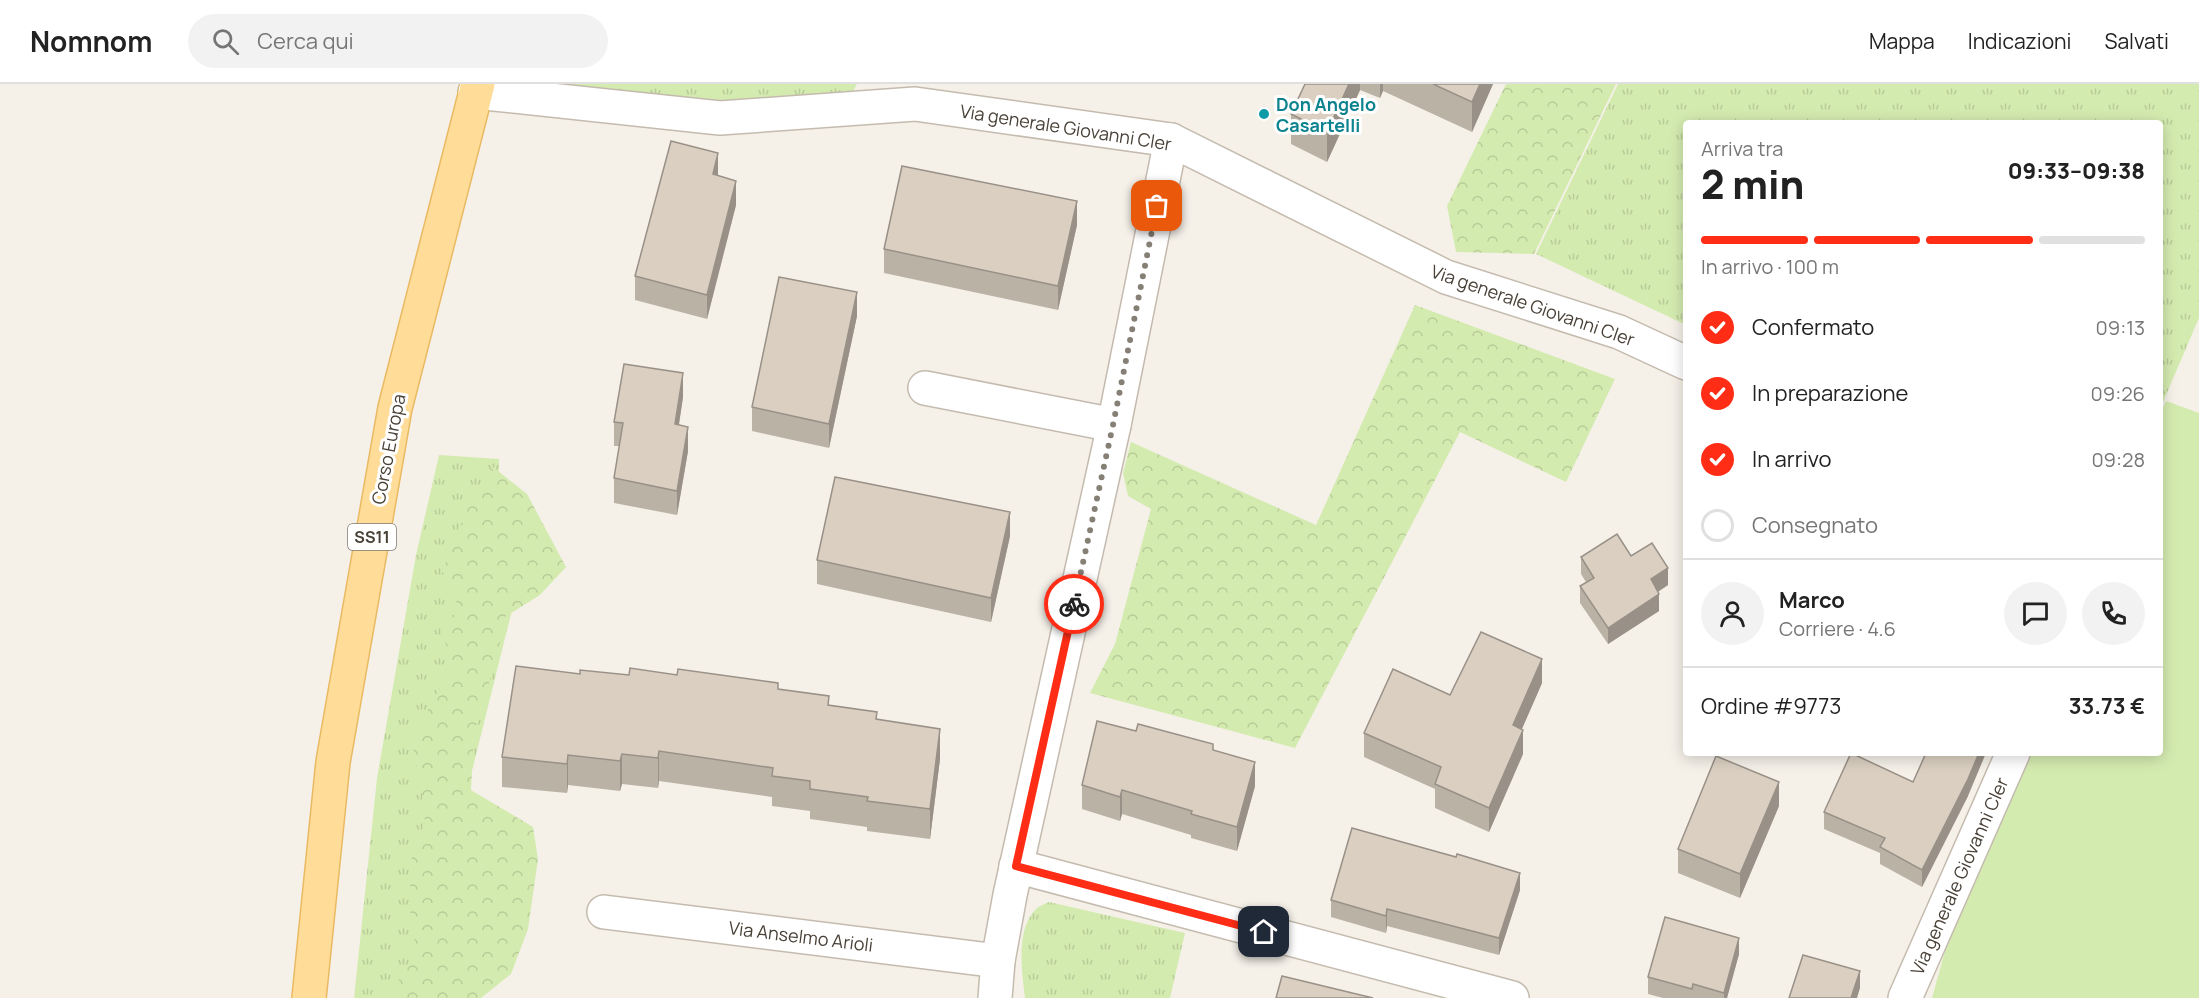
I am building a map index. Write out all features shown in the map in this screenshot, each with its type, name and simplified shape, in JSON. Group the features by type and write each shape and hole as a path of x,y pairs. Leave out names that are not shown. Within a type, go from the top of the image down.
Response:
{"main road":[{"name":"Corso Europa","path":"309,998 333,762 394,408 476,88"}],"street":[{"name":"Via generale Giovanni Cler","path":"476,88 720,118 915,104 1170,140 1446,277 1619,332 1683,362"},
{"path":"995,998 998,961 1016,866 1113,425 1170,140"},
{"path":"925,388 1113,425"},
{"name":"Via generale Giovanni Cler","path":"1905,998 2012,756"},
{"path":"1016,866 1512,998"},
{"name":"Via Anselmo Arioli","path":"604,912 998,961"}],"green space":[{"path":"527,84 857,84 851,95 738,105"},
{"path":"1506,84 1616,84 1534,254 1456,252 1447,206"},
{"path":"1618,84 2199,84 2199,318 2163,402 2163,120 1683,120 1683,324 1536,254"},
{"path":"1415,305 1615,379 1566,482 1460,432 1295,748 1090,693 1115,644 1151,509 1128,496 1123,473 1131,442 1316,525"},
{"path":"2166,401 2199,413 2199,998 1932,998 1945,951 2026,756 2163,756 2163,408"},
{"path":"439,455 499,459 499,515 532,530 466,795 460,998 354,998 377,778 416,555"},
{"path":"493,467 527,494 566,567 540,595 505,617 497,657 474,732 471,790 533,827 538,859 528,929 511,974 481,998 398,998 398,981 410,961 415,941 410,922 409,874 413,850 425,824 422,793 412,741 449,673 449,652 441,632 459,611 453,589 442,571 469,505"},
{"path":"1049,902 1185,933 1170,998 1025,998 1022,976 1022,940 1025,928 1037,908"}],"building":[{"path":"1305,84 1349,84 1327,132 1291,114"},
{"path":"1433,84 1480,84 1472,102"},
{"path":"671,141 718,153 713,174 736,181 707,295 635,276"},
{"path":"902,166 1077,201 1058,286 884,249"},
{"path":"779,277 857,292 829,424 752,407"},
{"path":"624,364 683,373 675,424 688,427 677,491 614,478 623,423 614,422"},
{"path":"835,477 1010,512 991,598 817,560"},
{"path":"1617,534 1631,556 1652,543 1668,568 1651,579 1659,594 1608,628 1580,586 1594,578 1581,557"},
{"path":"1481,632 1542,659 1513,725 1523,730 1489,808 1435,784 1441,767 1364,733 1393,669 1450,695"},
{"path":"516,666 580,674 580,670 629,675 630,668 677,675 678,669 778,683 778,689 829,696 828,705 877,712 876,719 940,729 930,809 867,801 868,797 810,789 810,781 772,776 773,768 659,751 658,758 622,754 620,761 568,755 567,764 502,757"},
{"path":"1097,721 1136,731 1138,724 1213,744 1213,750 1255,762 1237,827 1122,790 1120,797 1082,785"},
{"path":"1716,756 1779,782 1740,874 1678,849"},
{"path":"1850,756 1857,756 1913,782 1925,756 1978,756 1922,870 1880,847 1885,838 1824,812"},
{"path":"1352,828 1456,857 1457,854 1520,873 1499,938 1387,909 1386,916 1331,900"},
{"path":"1665,917 1739,938 1724,993 1693,984 1692,989 1648,977"},
{"path":"1803,955 1860,971 1851,998 1789,998"},
{"path":"1282,976 1373,998 1276,998"}],"way so far":[{"path":"1074,604 1157,206"}],"place":[{"name":"Don Angelo Casartelli","path":"1264,114"}],"route":[{"path":"1074,604 1016,866 1264,932"}]}
